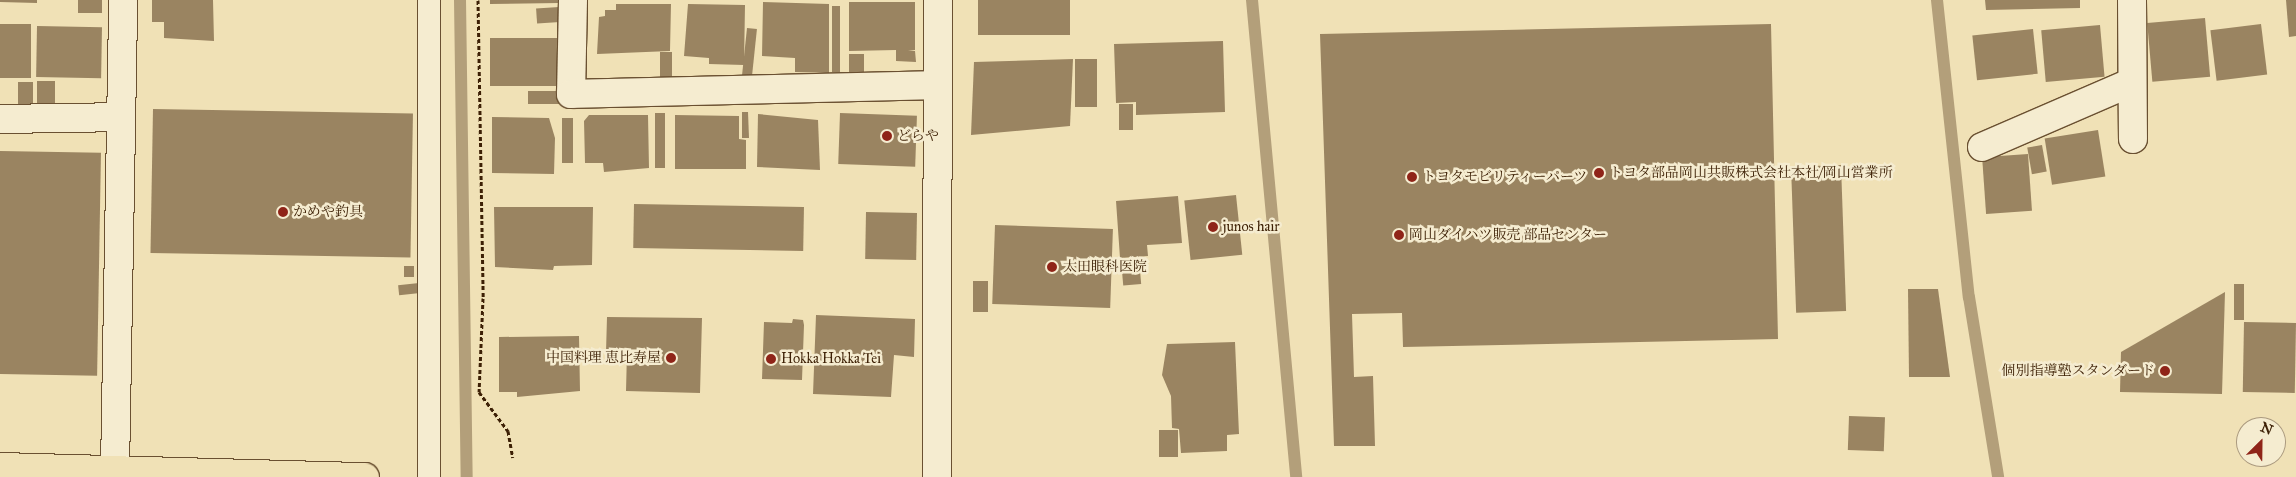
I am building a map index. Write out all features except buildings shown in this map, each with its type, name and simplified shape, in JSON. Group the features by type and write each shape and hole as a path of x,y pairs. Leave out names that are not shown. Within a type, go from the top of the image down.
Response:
{"main road":[{"path":"0,467 366,477"}],"street":[{"path":"115,470 123,0"},
{"path":"573,0 571,94 937,85"},
{"path":"936,477 938,0"},
{"path":"2132,0 2133,139"},
{"path":"1982,147 2132,82"},
{"path":"0,119 121,117"}],"lane":[{"path":"429,0 429,477"}],"path":[{"path":"478,0 482,298 479,392 508,431 513,458"}],"waterway":[{"path":"460,0 467,477"},
{"path":"1252,0 1296,477"},
{"path":"1937,0 1969,297 1998,477"}],"place":[{"name":"どらや","path":"887,136"},
{"name":"トヨタ部品岡山共販株式会社本社/岡山営業所","path":"1599,173"},
{"name":"トヨタモビリティーパーツ","path":"1412,177"},
{"name":"かめや釣具","path":"283,212"},
{"name":"junos hair","path":"1213,227"},
{"name":"岡山ダイハツ販売 部品センター","path":"1399,235"},
{"name":"太田眼科医院","path":"1052,267"},
{"name":"中国料理 恵比寿屋","path":"671,358"},
{"name":"Hokka Hokka Tei","path":"771,359"},
{"name":"個別指導塾スタンダード","path":"2165,371"}]}
